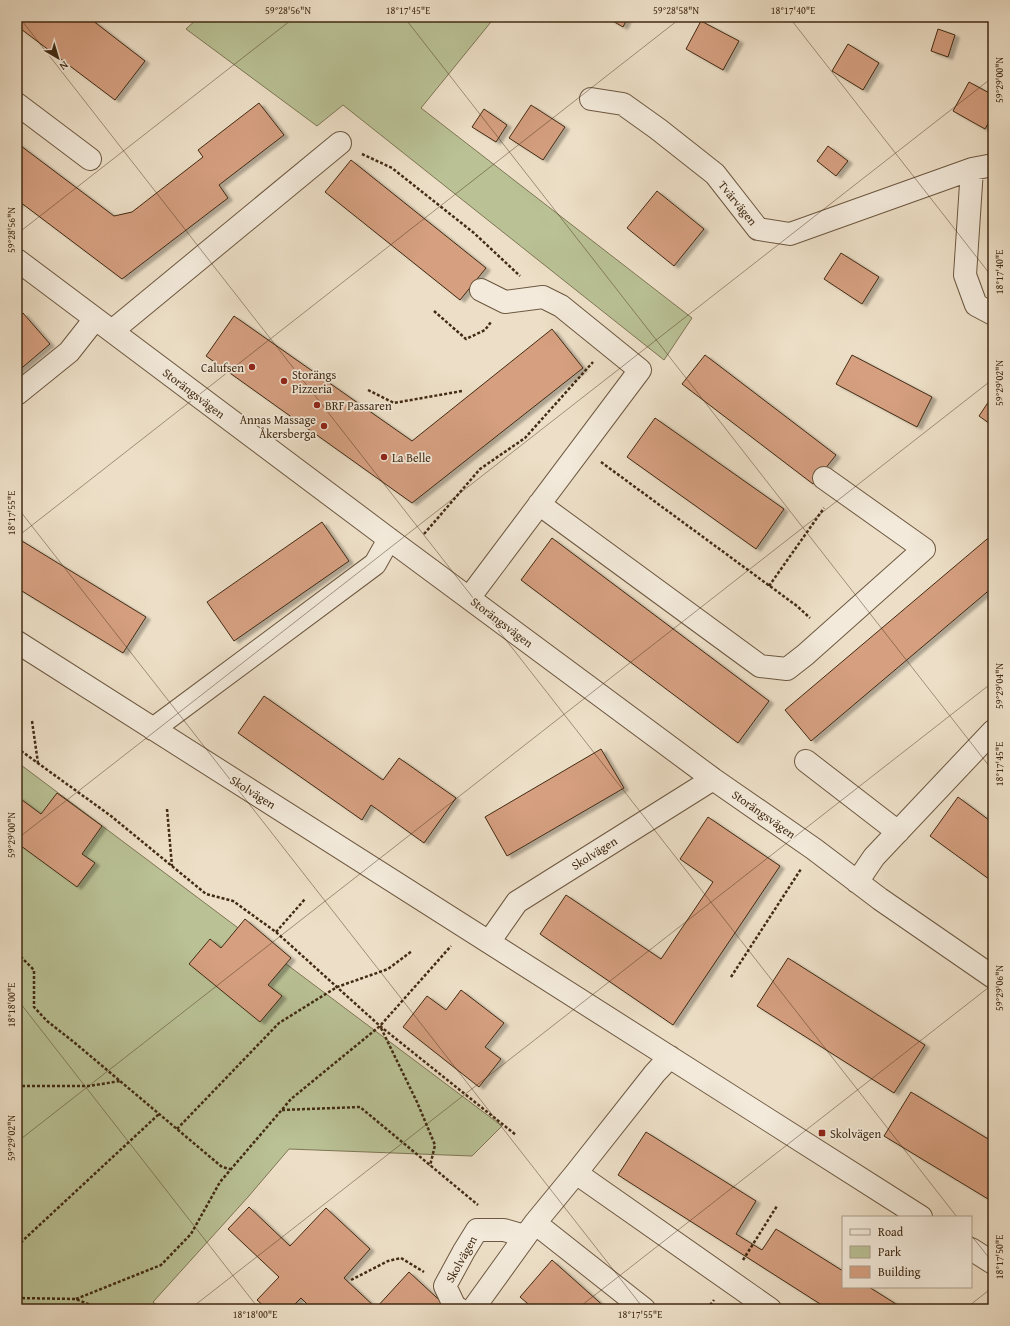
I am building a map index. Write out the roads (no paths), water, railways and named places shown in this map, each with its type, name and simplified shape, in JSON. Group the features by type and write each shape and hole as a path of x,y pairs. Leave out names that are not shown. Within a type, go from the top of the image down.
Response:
{"street":[{"name":"Tvärvägen","path":"591,99 623,104 658,129 715,174 758,229 790,234 972,169 993,165"},
{"path":"17,104 90,158"},
{"path":"17,394 69,352 340,144"},
{"path":"972,169 965,275 976,305 993,314"},
{"name":"Storängsvägen","path":"17,260 389,539 713,779 993,977"},
{"path":"469,598 640,370 560,306 542,296 505,302 481,290"},
{"path":"539,504 760,666 787,669 829,634 924,549 831,483"},
{"path":"154,729 375,564 389,539"},
{"name":"Skolvägen","path":"17,642 919,1216"},
{"path":"857,882 874,858 993,731"},
{"path":"806,761 898,832"},
{"name":"Skolvägen","path":"489,942 517,902 713,779"},
{"path":"472,1309 530,1229 655,1073 670,1057"},
{"path":"576,1173 770,1309"},
{"path":"530,1229 644,1309"},
{"name":"Skolvägen","path":"459,1309 454,1306 445,1286 477,1230 530,1229"},
{"path":"972,1250 993,1263"}],"place":[{"name":"Calufsen","path":"252,367"},
{"name":"Storängs Pizzeria","path":"284,381"},
{"name":"BRF Passaren","path":"317,405"},
{"name":"Annas Massage Åkersberga","path":"324,426"},
{"name":"La Belle","path":"384,457"},
{"name":"Skolvägen","path":"822,1133"}]}
